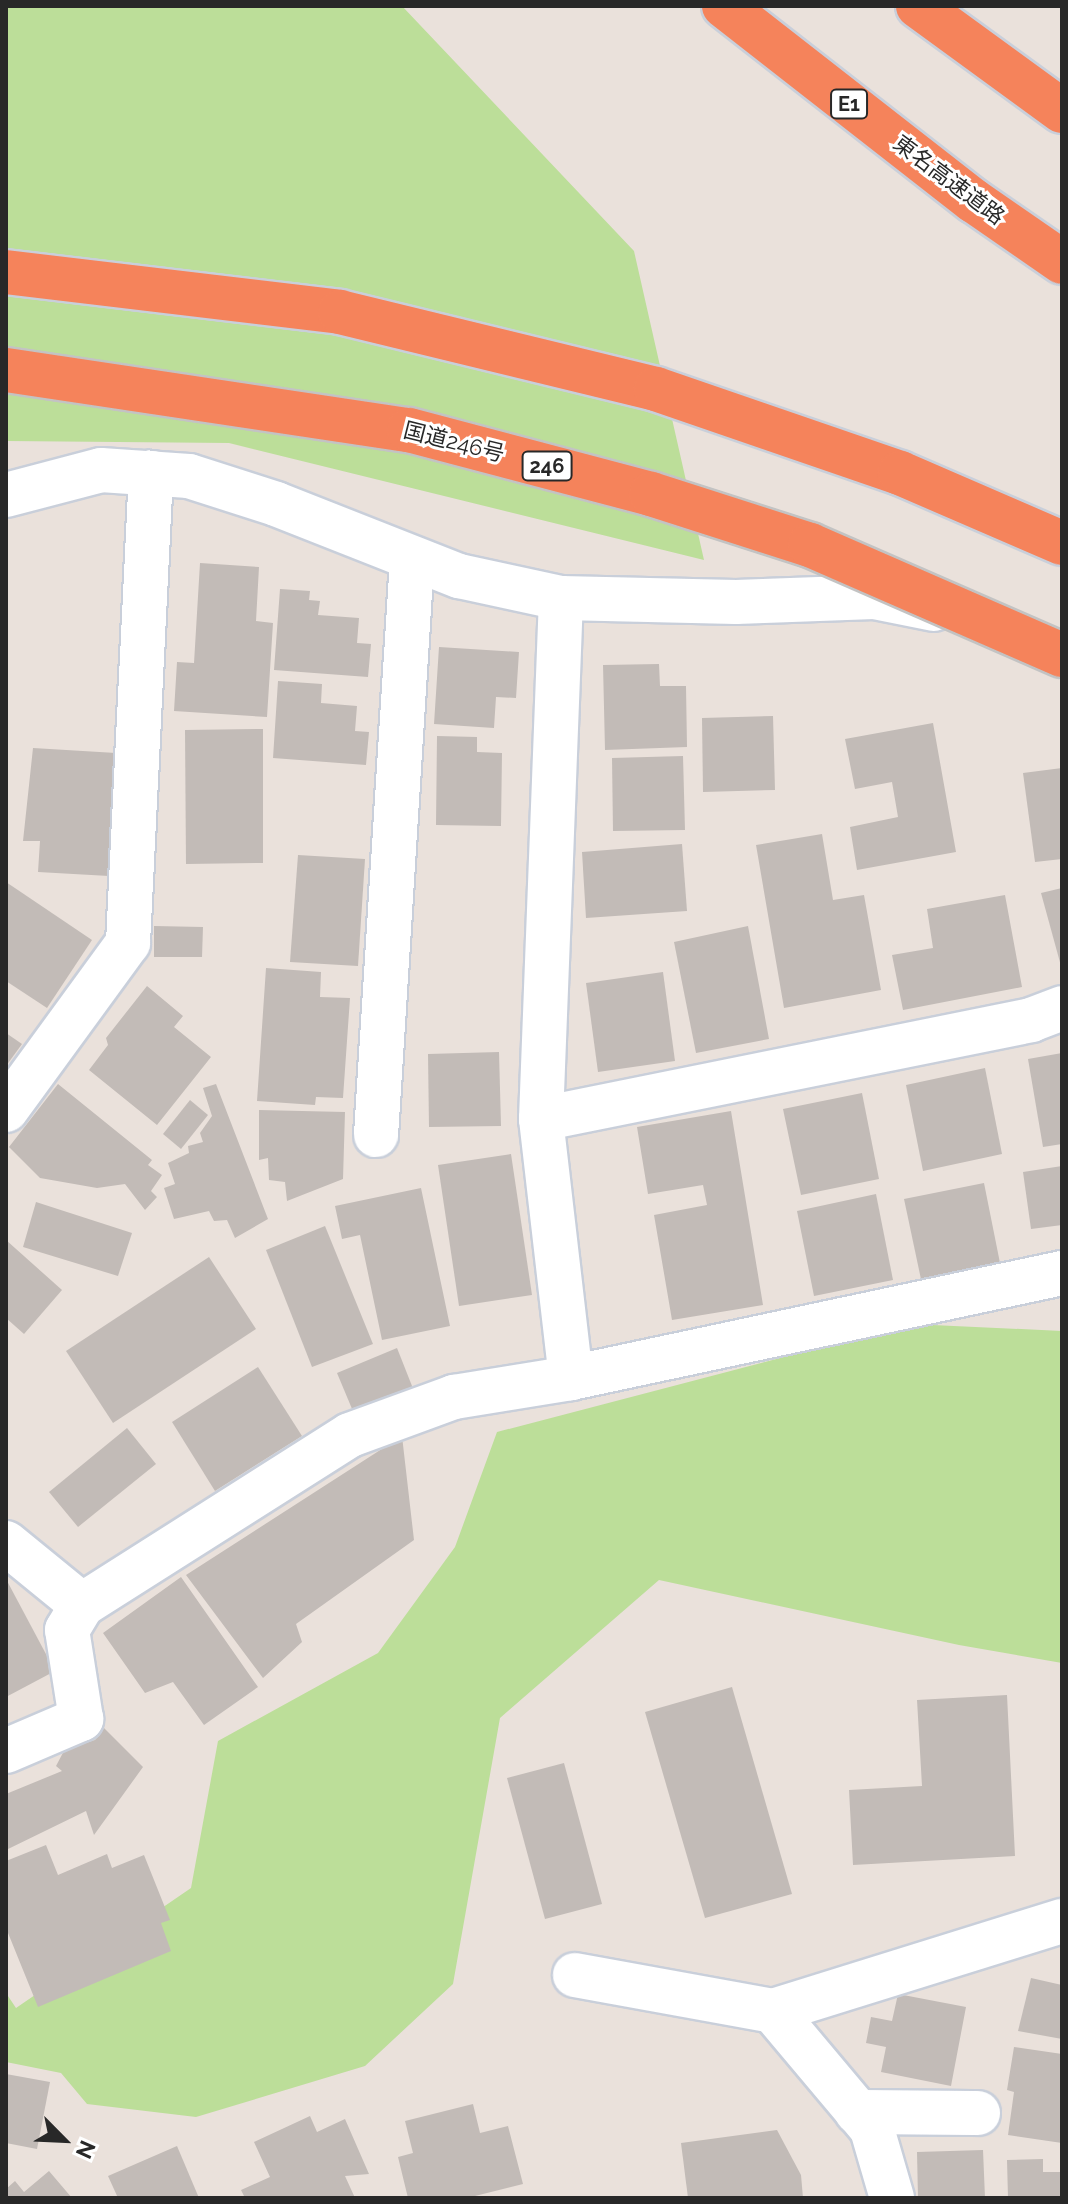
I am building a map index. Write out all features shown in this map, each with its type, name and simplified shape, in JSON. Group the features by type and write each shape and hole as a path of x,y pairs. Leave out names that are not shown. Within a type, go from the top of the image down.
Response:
{"highway":[{"name":"東名高速道路","path":"724,6 974,201 1062,262"},
{"path":"918,6 1062,111"},
{"path":"6,272 340,312 656,389 900,473 1062,543"},
{"name":"国道246号","path":"6,370 409,430 651,494 810,545 1062,655"}],"street":[{"path":"6,495 101,470 189,476 276,504 459,576 561,598 736,602 874,597 1062,633"},
{"path":"6,1110 128,943 151,473"},
{"path":"376,1135 412,560"},
{"path":"561,598 541,1119 571,1378"},
{"path":"541,1119 1031,1020 1062,1008"},
{"path":"6,1751 81,1719 67,1630 82,1605 350,1435 454,1397 571,1378 1062,1273"},
{"path":"6,1543 82,1605"},
{"path":"575,1975 773,2011 1062,1921"},
{"path":"773,2011 872,2129 892,2198"},
{"path":"857,2112 978,2113"}],"green space":[{"path":"6,6 402,6 634,251 704,560 229,443 6,441"},
{"path":"911,1324 1062,1331 1062,1663 959,1645 659,1580 500,1718 453,1984 365,2066 196,2117 87,2104 61,2073 6,2062 6,1993 16,2008 191,1888 218,1741 378,1653 455,1547 497,1432"}],"building":[{"path":"200,563 259,567 256,621 273,623 267,717 174,711 177,662 194,663"},
{"path":"280,589 310,591 309,600 320,601 318,615 359,618 357,643 371,644 368,677 274,670"},
{"path":"439,647 519,652 516,698 496,697 494,728 434,724"},
{"path":"659,664 660,686 686,686 687,747 605,750 603,665"},
{"path":"278,681 322,684 321,703 357,706 355,731 369,732 366,765 273,758"},
{"path":"773,716 775,790 703,792 702,718"},
{"path":"933,723 956,852 857,870 850,827 898,817 892,782 855,789 845,739"},
{"path":"263,729 263,863 186,864 185,730"},
{"path":"437,736 477,737 477,752 502,753 501,826 436,825"},
{"path":"33,748 116,753 109,876 38,872 40,841 23,841"},
{"path":"683,756 685,830 613,831 612,758"},
{"path":"1062,768 1062,859 1035,862 1023,773"},
{"path":"822,834 833,900 864,895 881,990 784,1008 756,845"},
{"path":"682,844 687,911 586,918 582,852"},
{"path":"298,855 365,859 358,966 290,962"},
{"path":"6,882 92,940 47,1008 6,981"},
{"path":"1062,888 1062,966 1061,966 1041,893"},
{"path":"1005,895 1022,987 903,1010 892,955 933,948 927,909"},
{"path":"154,926 203,927 202,957 154,957"},
{"path":"748,926 769,1039 696,1053 674,942"},
{"path":"266,968 321,972 320,997 350,998 343,1098 316,1097 315,1105 257,1101"},
{"path":"663,972 675,1061 598,1072 586,983"},
{"path":"147,986 183,1016 174,1027 211,1057 157,1125 89,1070 108,1045 106,1038"},
{"path":"6,1033 22,1044 6,1066"},
{"path":"499,1052 501,1126 429,1127 428,1054"},
{"path":"1062,1053 1062,1144 1043,1147 1028,1059"},
{"path":"985,1068 1002,1154 923,1171 906,1085"},
{"path":"58,1084 152,1160 148,1165 162,1175 151,1191 157,1197 145,1210 125,1184 97,1188 40,1178 9,1147"},
{"path":"216,1084 268,1219 235,1238 227,1220 214,1221 209,1211 174,1219 164,1188 175,1184 168,1163 189,1153 188,1146 203,1142 200,1133 212,1116 203,1088"},
{"path":"862,1093 879,1179 801,1195 783,1109"},
{"path":"190,1100 208,1115 181,1149 163,1134"},
{"path":"259,1110 345,1112 343,1179 287,1201 285,1182 269,1180 268,1158 259,1160"},
{"path":"731,1111 763,1305 672,1320 654,1215 707,1205 703,1185 648,1194 637,1127"},
{"path":"511,1154 532,1295 459,1306 438,1165"},
{"path":"1062,1166 1062,1225 1031,1229 1023,1172"},
{"path":"984,1183 1001,1268 922,1284 904,1199"},
{"path":"421,1188 450,1326 382,1340 360,1235 342,1239 335,1206"},
{"path":"876,1194 893,1280 814,1296 797,1211"},
{"path":"36,1202 132,1233 118,1276 23,1247"},
{"path":"325,1226 373,1344 312,1367 266,1250"},
{"path":"6,1240 62,1290 24,1334 6,1318"},
{"path":"209,1257 256,1329 113,1423 66,1351"},
{"path":"397,1348 414,1391 355,1416 337,1373"},
{"path":"258,1367 302,1436 215,1491 172,1422"},
{"path":"127,1428 156,1464 78,1527 49,1492"},
{"path":"402,1436 414,1540 296,1624 302,1642 263,1678 186,1575"},
{"path":"181,1577 258,1687 204,1725 173,1682 145,1693 103,1633"},
{"path":"6,1579 55,1671 6,1697"},
{"path":"732,1687 792,1894 705,1918 645,1712"},
{"path":"1007,1695 1015,1856 853,1865 849,1790 922,1786 917,1700"},
{"path":"104,1728 143,1767 94,1835 86,1811 6,1850 6,1794 62,1771 56,1766 66,1747 95,1740"},
{"path":"564,1763 602,1904 545,1919 507,1778"},
{"path":"46,1845 58,1875 107,1854 112,1868 144,1855 170,1920 161,1923 171,1951 38,2007 6,1928 6,1861"},
{"path":"1031,1978 1062,1985 1062,2039 1018,2031"},
{"path":"898,1994 966,2007 951,2086 881,2072 886,2047 866,2043 871,2017 892,2021"},
{"path":"1014,2047 1062,2054 1062,2143 1008,2135 1014,2092 1007,2090"},
{"path":"6,2074 50,2082 37,2149 6,2143"},
{"path":"473,2104 480,2133 508,2126 523,2184 467,2198 408,2198 398,2157 413,2153 405,2121"},
{"path":"310,2116 317,2132 345,2119 369,2174 345,2176 355,2198 245,2198 241,2190 270,2177 254,2142"},
{"path":"777,2130 801,2175 803,2198 688,2198 681,2143"},
{"path":"177,2146 199,2198 118,2198 108,2176"},
{"path":"983,2150 985,2198 918,2198 917,2152"},
{"path":"1043,2159 1043,2172 1062,2172 1062,2198 1008,2198 1007,2160"},
{"path":"49,2171 72,2198 6,2198 6,2189 15,2181 24,2192"}]}
